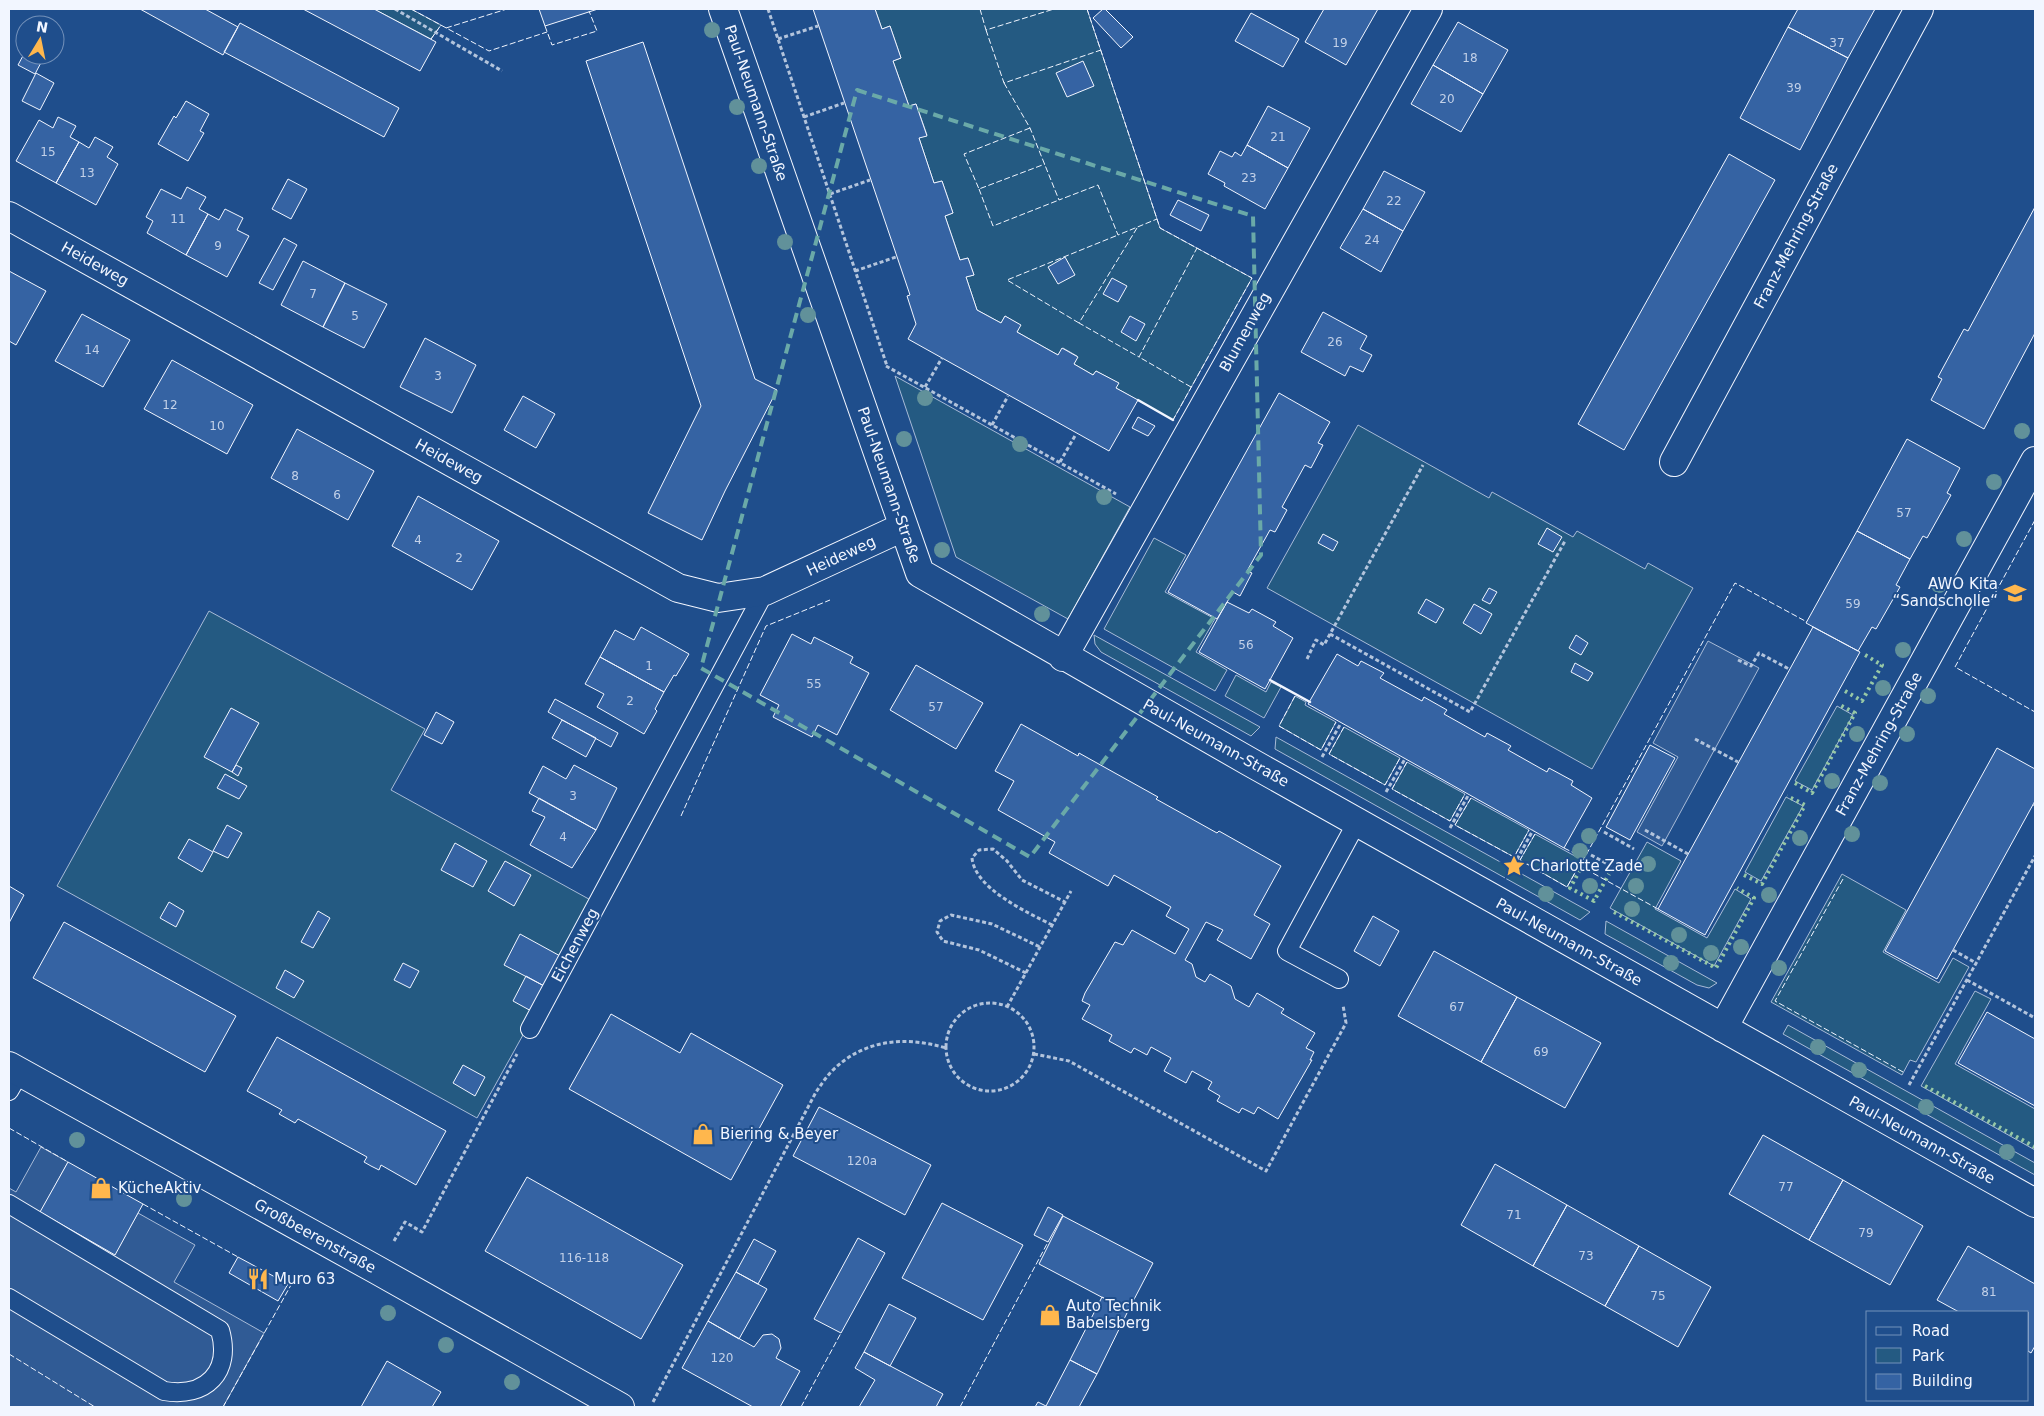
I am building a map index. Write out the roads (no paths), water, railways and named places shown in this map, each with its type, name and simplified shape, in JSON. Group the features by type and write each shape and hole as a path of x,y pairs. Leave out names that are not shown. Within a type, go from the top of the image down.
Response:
{"street":[{"name":"Paul-Neumann-Straße","path":"723,9 920,573 1063,657 2035,1203"},
{"name":"Blumenweg","path":"1063,657 1428,9"},
{"name":"Franz-Mehring-Straße","path":"1674,462 1919,9"},
{"name":"Heideweg","path":"9,216 678,588 718,598 764,591 903,527"},
{"name":"Franz-Mehring-Straße","path":"1723,1028 2035,461"},
{"name":"Großbeerenstraße","path":"12,1077 377,1270 620,1407"}],"lane":[{"name":"Eichenweg","path":"530,1029 764,591"},
{"path":"1339,979 1287,951 1357,822"},
{"path":"9,1204 220,1330 224,1345 222,1363 214,1377 196,1390 179,1394 164,1391 9,1298"}],"place":[{"name":"AWO Kita “Sandscholle“","path":"2015,593"},
{"name":"Charlotte Zade","path":"1514,866"},
{"name":"Biering & Beyer","path":"703,1134"},
{"name":"KücheAktiv","path":"101,1188"},
{"name":"Muro 63","path":"258,1279"},
{"name":"Auto Technik Babelsberg","path":"1050,1315"}]}
